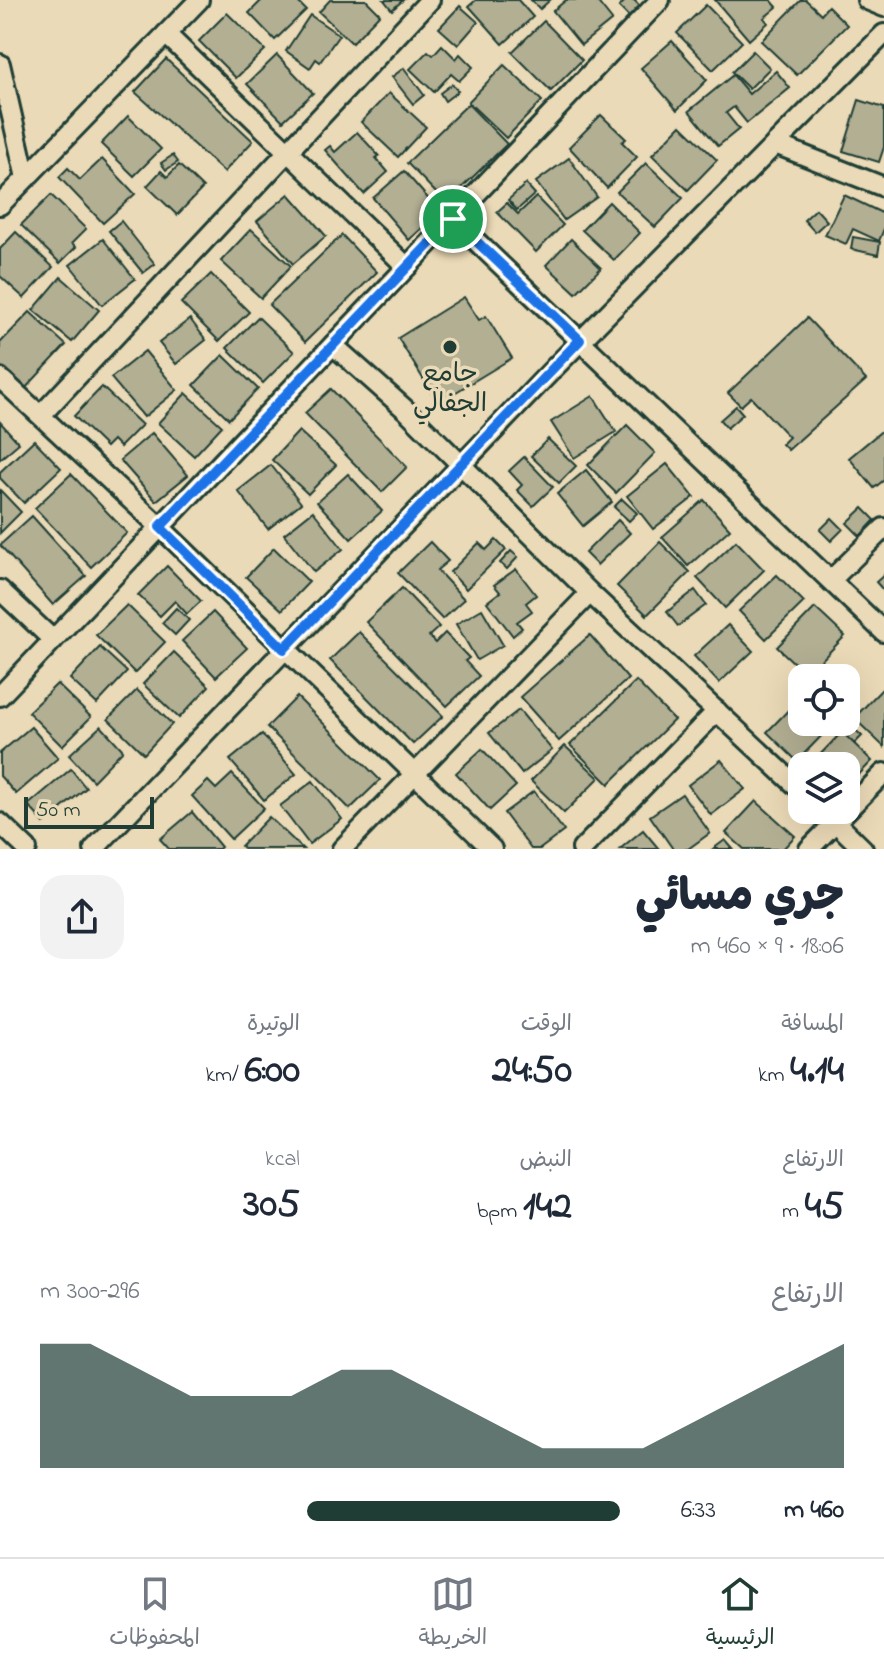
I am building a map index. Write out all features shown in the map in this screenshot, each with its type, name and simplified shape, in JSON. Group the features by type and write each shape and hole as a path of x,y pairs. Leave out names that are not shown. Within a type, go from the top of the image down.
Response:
{"street":[{"path":"0,205 199,0"},
{"path":"41,415 430,0"},
{"path":"0,696 660,0"},
{"path":"867,0 884,7"},
{"path":"166,34 407,267"},
{"path":"94,849 580,340 884,34"},
{"path":"0,64 26,178"},
{"path":"775,144 884,187"},
{"path":"453,219 884,632"},
{"path":"333,345 461,464 590,593 788,778"},
{"path":"0,378 160,527 492,849"},
{"path":"831,580 884,528"},
{"path":"0,590 53,640"},
{"path":"342,849 590,593"},
{"path":"582,849 717,711"},
{"path":"860,792 884,773"},
{"path":"0,823 27,849"},
{"path":"809,849 824,824"},
{"path":"837,824 863,849"}],"building":[{"path":"262,0 296,0 306,10 275,40 249,13"},
{"path":"330,0 366,0 380,14 352,43 319,12"},
{"path":"384,0 403,0 392,10"},
{"path":"476,0 518,0 533,17 503,44 469,6"},
{"path":"531,0 550,0 540,9"},
{"path":"566,0 596,0 612,20 581,45 553,11"},
{"path":"626,0 634,0 640,6 629,17 619,7"},
{"path":"715,0 771,0 777,7 764,18 768,23 749,40"},
{"path":"801,0 806,0 821,14 828,6 847,25 797,75 761,41"},
{"path":"706,5 742,42 713,70 677,33"},
{"path":"460,6 478,22 458,45 439,28"},
{"path":"227,13 265,50 236,78 199,41"},
{"path":"310,15 339,35 320,62 316,59 310,68 286,51"},
{"path":"544,21 582,60 551,91 512,52"},
{"path":"672,41 707,80 677,110 641,68"},
{"path":"442,45 456,59 460,54 473,67 459,81 451,74 434,92 410,69 428,51 433,55"},
{"path":"753,51 770,68 749,89 732,72"},
{"path":"277,55 313,93 283,121 247,84"},
{"path":"166,59 253,141 224,172 135,92"},
{"path":"504,65 542,101 506,138 468,102"},
{"path":"404,68 424,95 413,104 392,77"},
{"path":"776,71 790,88 747,123 734,107 726,113 739,129 718,146 689,111 733,75 749,94"},
{"path":"452,84 458,91 445,101 440,93"},
{"path":"389,93 426,127 398,157 361,122"},
{"path":"859,100 884,108 884,147 879,162 843,151"},
{"path":"468,104 507,144 446,203 407,163"},
{"path":"601,115 626,139 622,142 637,157 607,188 569,147"},
{"path":"128,116 161,149 134,176 101,144"},
{"path":"681,125 717,160 688,190 652,155"},
{"path":"357,132 379,156 376,158 388,172 364,194 325,150 330,146 335,152"},
{"path":"173,155 178,162 166,170 161,163"},
{"path":"569,158 597,197 564,220 536,182"},
{"path":"102,159 135,194 103,223 59,177 68,168 80,180"},
{"path":"646,163 683,198 655,227 617,192"},
{"path":"179,165 203,188 177,215 147,186 161,171 167,177"},
{"path":"404,171 440,212 409,240 373,198"},
{"path":"526,184 535,194 517,210 508,200"},
{"path":"289,194 326,236 293,264 257,221"},
{"path":"51,195 86,229 72,243 76,247 60,263 21,225"},
{"path":"844,195 884,214 884,229 879,241 853,229 846,244 825,235"},
{"path":"536,197 563,225 536,252 497,212 507,203 518,214"},
{"path":"609,202 640,233 614,260 582,230"},
{"path":"816,209 827,221 815,232 804,220"},
{"path":"121,221 155,264 143,273 109,231"},
{"path":"251,229 291,266 261,298 221,261"},
{"path":"16,232 53,267 24,298 0,276 0,249"},
{"path":"342,235 377,272 305,342 269,305"},
{"path":"853,237 880,242 878,255 851,249"},
{"path":"103,239 135,279 102,305 70,265"},
{"path":"571,239 601,268 576,293 546,265"},
{"path":"211,274 249,312 219,341 181,303"},
{"path":"61,277 99,310 72,342 33,310"},
{"path":"464,297 479,320 486,316 512,358 438,403 398,338"},
{"path":"30,312 66,345 22,392 0,371 0,343"},
{"path":"258,317 294,352 263,383 227,348"},
{"path":"807,318 866,380 788,450 782,444 789,437 751,397 741,406 728,393"},
{"path":"190,319 206,340 176,364 159,343"},
{"path":"145,351 177,390 144,417 111,378"},
{"path":"223,355 258,389 229,419 194,385"},
{"path":"102,387 142,425 120,447 113,440 106,447 74,416"},
{"path":"331,389 407,467 382,492 305,413"},
{"path":"186,393 222,426 194,456 158,423"},
{"path":"593,396 616,432 574,458 551,422"},
{"path":"736,406 743,414 727,428 720,420"},
{"path":"0,422 19,443 0,459"},
{"path":"627,425 655,453 616,493 588,465"},
{"path":"884,429 884,480 874,488 849,458"},
{"path":"299,431 336,465 308,494 272,460"},
{"path":"152,433 188,475 156,501 120,460"},
{"path":"548,439 576,466 559,483 531,456"},
{"path":"34,440 61,468 24,503 0,478 0,472"},
{"path":"524,457 553,487 533,506 517,490 522,485 509,471"},
{"path":"667,464 694,497 653,529 627,496"},
{"path":"271,465 301,503 268,529 238,491"},
{"path":"586,470 612,502 583,526 557,494"},
{"path":"71,474 127,533 91,567 35,508"},
{"path":"348,474 382,511 351,539 317,502"},
{"path":"0,490 21,512 0,533"},
{"path":"622,499 637,513 629,521 614,507"},
{"path":"704,500 730,529 688,566 662,537"},
{"path":"863,508 875,520 860,536 847,523"},
{"path":"313,511 343,549 314,572 284,534"},
{"path":"32,516 86,576 53,605 0,545"},
{"path":"832,518 843,529 831,541 820,530"},
{"path":"618,520 630,533 597,565 585,553"},
{"path":"496,540 506,550 466,589 450,572 479,543 486,550"},
{"path":"736,541 764,570 725,608 697,578"},
{"path":"430,542 448,561 437,570 464,599 442,619 398,573"},
{"path":"660,542 690,572 647,615 617,586"},
{"path":"274,548 309,582 282,610 246,577"},
{"path":"511,551 518,557 507,569 500,563"},
{"path":"167,566 201,601 187,614 175,601 160,616 138,595"},
{"path":"516,569 536,595 526,603 532,611 517,622 522,628 513,636 487,602 500,592 494,585"},
{"path":"777,575 804,602 766,639 739,611"},
{"path":"884,575 884,591 876,582"},
{"path":"402,588 439,627 429,636 435,643 445,633 469,658 465,661 479,676 447,706 366,622"},
{"path":"695,590 706,605 678,626 667,612"},
{"path":"127,605 165,642 135,673 96,635"},
{"path":"176,608 189,620 175,635 162,623"},
{"path":"815,608 845,636 818,664 795,664 777,647"},
{"path":"482,609 503,645 477,660 456,624"},
{"path":"213,612 247,648 216,677 182,641"},
{"path":"728,625 753,651 719,683 694,656"},
{"path":"359,632 443,716 413,744 330,660"},
{"path":"590,635 628,679 559,741 520,697"},
{"path":"100,647 127,672 97,704 70,679"},
{"path":"174,652 209,686 179,718 143,684"},
{"path":"636,681 674,720 609,784 570,745"},
{"path":"57,684 91,717 62,746 28,712"},
{"path":"884,687 884,747 860,724 860,712"},
{"path":"137,690 172,724 144,754 108,719"},
{"path":"297,697 380,780 350,809 267,727"},
{"path":"519,710 552,750 522,774 489,733"},
{"path":"788,710 788,736 821,736 806,752 788,752 767,732"},
{"path":"101,726 123,750 93,781 69,755"},
{"path":"31,727 58,758 16,794 0,776 0,753"},
{"path":"262,734 296,774 264,800 230,760"},
{"path":"860,734 862,736 854,744 846,736"},
{"path":"838,736 846,736 872,761 860,773 860,752 823,752"},
{"path":"565,746 599,778 564,813 531,781"},
{"path":"482,749 516,786 490,810 456,773"},
{"path":"721,760 745,789 711,815 688,785"},
{"path":"71,769 86,788 44,823 28,805"},
{"path":"232,774 264,808 231,839 192,796 208,781 216,789"},
{"path":"313,781 342,819 309,844 280,806"},
{"path":"534,791 564,831 540,849 531,849 504,813"},
{"path":"682,794 710,833 688,849 673,849 650,816"},
{"path":"756,801 795,836 783,849 744,849 726,833"},
{"path":"192,812 221,847 219,849 169,849 160,839"},
{"path":"269,817 303,849 244,849 241,846"},
{"path":"643,830 659,849 620,849"},
{"path":"725,840 733,849 713,849"}],"place":[{"name":"جامع الجفالي","path":"450,347"}],"route":[{"path":"453,219 580,340 284,649 160,527 453,219"}]}
